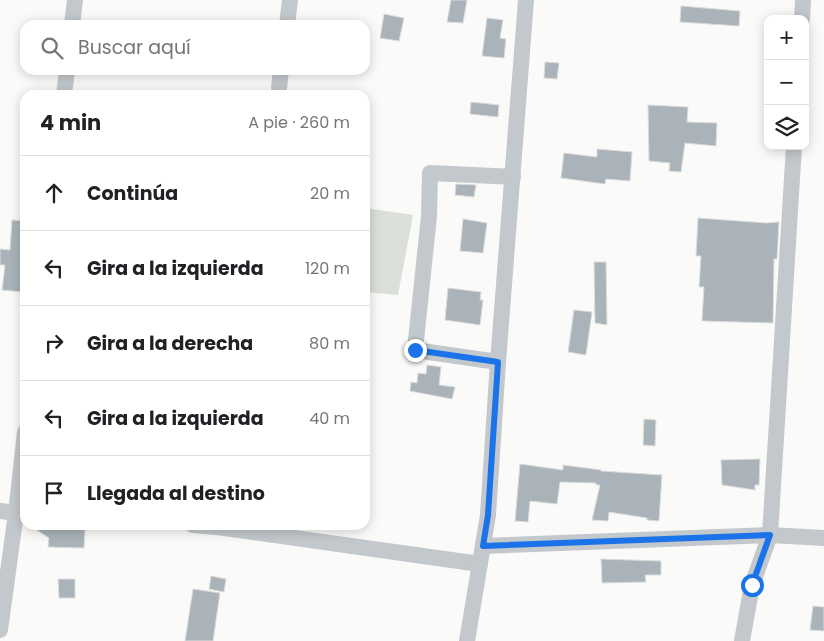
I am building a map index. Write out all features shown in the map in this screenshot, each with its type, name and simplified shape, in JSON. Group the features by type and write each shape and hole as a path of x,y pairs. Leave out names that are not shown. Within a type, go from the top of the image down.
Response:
{"street":[{"path":"73,20 75,0"},
{"path":"288,20 290,0"},
{"path":"467,641 488,515 526,0"},
{"path":"802,15 803,0"},
{"path":"64,90 66,75"},
{"path":"279,88 280,75"},
{"path":"742,641 752,585 770,535 794,150"},
{"path":"498,362 415,350 429,216 430,173 513,177"},
{"path":"0,630 20,468"},
{"path":"238,530 480,564"},
{"path":"483,546 770,535 824,538"}],"shaded area":[{"path":"370,209 413,215 398,295 370,292"}],"building":[{"path":"451,0 467,0 463,23 447,22"},
{"path":"681,6 740,11 739,26 680,22"},
{"path":"384,14 404,18 399,41 380,38"},
{"path":"487,18 503,20 500,38 506,39 504,58 482,56"},
{"path":"545,62 559,63 557,79 544,78"},
{"path":"471,102 499,105 498,117 470,114"},
{"path":"648,105 688,107 687,122 717,123 716,146 685,143 681,172 669,171 670,163 649,161"},
{"path":"597,149 632,152 630,181 606,179 605,184 561,178 564,153 597,157"},
{"path":"456,184 476,185 474,197 455,195"},
{"path":"698,218 766,223 779,222 777,259 774,259 773,323 702,321 704,287 699,287 701,256 696,256"},
{"path":"463,219 487,223 483,253 460,251"},
{"path":"12,220 20,221 20,292 2,290 5,265 0,265 0,249 10,250"},
{"path":"594,262 606,262 607,325 595,323"},
{"path":"448,288 481,292 480,300 483,300 480,325 445,320"},
{"path":"574,310 592,312 586,355 568,352"},
{"path":"427,365 441,367 439,385 455,387 452,399 410,391 411,382 417,383 418,373 426,374"},
{"path":"644,419 656,420 655,446 643,445"},
{"path":"760,459 759,485 755,485 755,490 722,485 721,460"},
{"path":"520,464 563,470 563,465 601,471 662,475 659,521 609,512 608,521 592,520 600,485 596,485 596,483 560,482 557,504 530,501 528,522 515,521"},
{"path":"37,530 85,530 84,548 48,547 49,538"},
{"path":"601,559 661,561 661,575 645,575 646,582 602,583"},
{"path":"211,576 226,579 224,592 209,589"},
{"path":"58,579 75,579 75,598 59,598"},
{"path":"193,589 220,593 213,641 185,641"},
{"path":"813,606 824,607 824,631 810,630"}],"route":[{"path":"415,350 498,362 488,515 483,546 770,535 752,585"}]}
